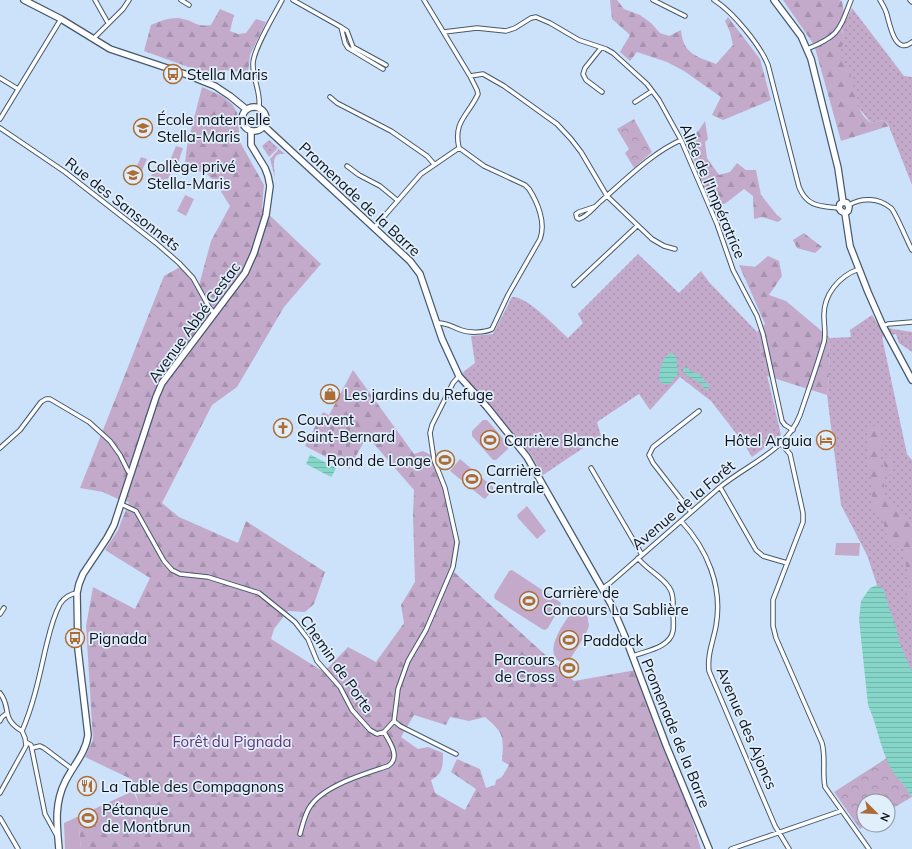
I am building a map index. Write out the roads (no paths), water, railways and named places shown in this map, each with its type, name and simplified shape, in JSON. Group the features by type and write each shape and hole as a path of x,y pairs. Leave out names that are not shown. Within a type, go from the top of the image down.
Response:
{"main road":[{"path":"774,0 801,36 814,69 846,203 849,209 845,213"},
{"path":"26,1 61,18 92,39 115,51 208,82 230,96 246,109"},
{"path":"252,106 259,107 265,112 267,119 264,126 258,130 251,131 245,127 242,120 244,112 252,106"},
{"name":"Promenade de la Barre","path":"264,126 416,268 427,290 442,339 459,376 487,407 527,456 603,588 619,620 666,745 709,849"},
{"name":"Avenue Abbé Cestac","path":"77,592 83,574 111,532 162,383 249,267 267,208 270,186 268,176 251,146 251,131"},
{"path":"846,203 840,204 839,208 845,213 850,246 883,326 912,380"},
{"path":"59,849 57,807 61,790 85,748 88,735 78,649 77,592"}],"street":[{"path":"95,0 108,23"},
{"path":"92,39 123,9 129,0"},
{"path":"181,0 189,5"},
{"path":"259,107 260,99 253,74 253,61 258,47 282,0"},
{"path":"293,0 341,27 348,48 384,67"},
{"path":"424,0 478,90 478,94 459,125 457,141 459,148 484,166 529,188 542,219 540,239 508,295 492,329 488,331 466,332 447,323 437,323"},
{"path":"653,0 686,16"},
{"path":"714,0 732,13 764,55 768,65 802,195 809,201 822,207 839,208"},
{"path":"807,49 833,36 842,22 851,0"},
{"path":"880,0 887,13 894,38 898,43 904,45 909,45 912,42"},
{"name":"Allée de l'Impératrice","path":"444,32 477,28 506,31 515,28 531,18 536,17 550,23 579,40 613,53 647,84 681,140 717,224 733,270 757,316 763,334 782,421 793,430"},
{"path":"0,119 61,18"},
{"path":"601,48 585,68 583,74 586,80 602,92"},
{"path":"470,76 483,74 504,86 557,124 572,139 607,196 652,239 664,246 675,249"},
{"path":"0,78 18,89"},
{"path":"635,102 652,91"},
{"path":"330,97 337,103 392,131 432,160 434,164"},
{"name":"Rue des Sansonnets","path":"0,128 65,172 156,243 179,263 193,278 209,307 215,314"},
{"path":"594,207 579,212 576,214 577,218 583,218 658,152 681,140"},
{"path":"374,228 421,174 459,148"},
{"path":"347,166 359,175 380,186 397,200"},
{"path":"846,203 861,200 873,200 892,208 912,250"},
{"path":"574,285 637,226"},
{"name":"Avenue de la Forêt","path":"603,588 720,487 735,475 774,450 793,430 800,415 824,340 823,316 826,300 836,283 843,277 859,269"},
{"path":"883,326 888,324 912,322"},
{"path":"300,834 308,810 315,801 330,789 350,778 392,764 394,751 384,732 394,721 398,689 408,661 426,630 453,567 457,542 445,488 432,451 430,433 432,425 453,383 459,376"},
{"path":"0,448 20,430 41,402 46,399 50,399 89,422 110,441 131,475"},
{"path":"691,512 649,456 653,447 699,411"},
{"path":"781,444 790,454 803,513 803,522 774,600 773,626 776,638 822,743 824,755 823,778 825,787 869,849"},
{"path":"591,468 642,555"},
{"path":"720,487 756,550 763,556 787,563"},
{"name":"Chemin de Porte","path":"121,504 136,511 164,561 172,570 180,574 208,577 259,593 295,622 308,639 317,661 340,688 352,710 370,730 377,734 384,732"},
{"name":"Avenue des Ajoncs","path":"681,521 704,552 711,567 716,584 716,625 708,654 709,671 728,718 779,833 789,849"},
{"path":"632,656 663,645 671,636 673,631 673,599 669,586 642,564 638,558"},
{"path":"22,732 32,704 52,622 60,604 64,599 77,592"},
{"path":"0,614 4,608"},
{"path":"0,693 4,701 8,719 11,724 22,732 26,742 24,751 0,793"},
{"path":"0,721 6,714"},
{"path":"394,721 400,726 456,754"},
{"path":"26,742 31,745 32,748 45,814 58,838"},
{"path":"32,748 40,746 44,748 72,769"},
{"path":"731,849 841,811"},
{"path":"0,818 18,849"}],"place":[{"name":"Stella Maris","path":"173,74"},
{"name":"École maternelle Stella-Maris","path":"143,128"},
{"name":"Collège privé Stella-Maris","path":"133,175"},
{"name":"Les jardins du Refuge","path":"330,394"},
{"name":"Couvent Saint-Bernard","path":"283,428"},
{"name":"Carrière Blanche","path":"490,440"},
{"name":"Hôtel Arguia","path":"826,440"},
{"name":"Rond de Longe","path":"445,460"},
{"name":"Carrière Centrale","path":"472,479"},
{"name":"Carrière de Concours La Sablière","path":"529,601"},
{"name":"Pignada","path":"75,638"},
{"name":"Paddock","path":"569,640"},
{"name":"Parcours de Cross","path":"569,668"},
{"name":"La Table des Compagnons","path":"87,786"},
{"name":"Pétanque de Montbrun","path":"88,818"}],"park label":[{"name":"Forêt du Pignada","path":"232,741"}]}
